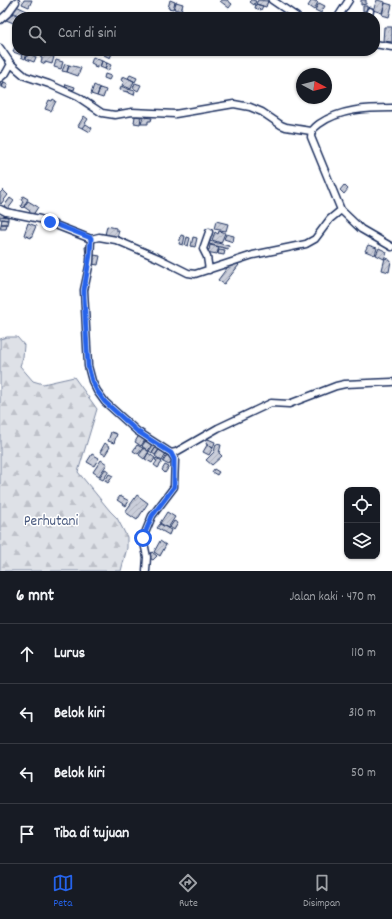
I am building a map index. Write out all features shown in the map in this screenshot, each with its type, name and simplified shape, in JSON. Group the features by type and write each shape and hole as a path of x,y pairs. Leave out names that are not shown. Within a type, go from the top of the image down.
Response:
{"street":[{"path":"272,0 290,12"},
{"path":"341,12 349,0"},
{"path":"0,20 16,2"},
{"path":"380,45 392,47"},
{"path":"0,48 11,64 25,76 78,97 102,113 109,115 132,112 175,114 234,104 262,112 286,127 312,131 326,119 338,114 365,109 392,108"},
{"path":"0,78 6,73 11,64"},
{"path":"312,131 312,140 340,210 360,229 392,247"},
{"path":"0,209 3,212 40,219 91,238 99,237 116,240 188,273 195,274 253,255 306,244 314,239 330,219 340,210"},
{"path":"209,232 203,249 207,257 209,270"},
{"path":"91,238 84,290 88,366 92,381 105,402 137,431 171,453 174,459 174,487 152,516 143,538 147,557 146,571"},
{"path":"171,453 176,452 218,428 271,403 289,404 345,384 392,382"}],"green space":[{"name":"Perhutani","path":"17,337 24,345 23,357 20,366 33,381 43,384 74,377 97,409 78,472 117,518 127,537 127,548 121,571 0,571 0,339"}],"building":[{"path":"24,0 32,0 29,7 22,4"},
{"path":"170,0 175,2 173,9 168,8"},
{"path":"227,0 232,4 229,8 220,1"},
{"path":"252,0 256,1 254,5 250,2"},
{"path":"258,0 268,1 266,7 256,4"},
{"path":"312,0 318,2 314,10 308,6"},
{"path":"361,0 366,0 366,4 361,5"},
{"path":"377,0 385,2 382,13 373,10"},
{"path":"176,2 183,4 181,11 174,9"},
{"path":"319,3 325,6 322,12 315,10"},
{"path":"385,3 392,5 389,17 382,15"},
{"path":"256,4 263,6 261,10 255,8"},
{"path":"14,5 27,11 26,12 12,12"},
{"path":"363,6 367,6 367,11 363,11"},
{"path":"10,12 12,13 12,22 6,20"},
{"path":"384,27 392,27 392,42 383,41"},
{"path":"27,56 36,57 34,62 26,59"},
{"path":"40,57 54,57 52,64 45,62 45,64 41,62 42,58"},
{"path":"93,57 102,61 100,67 94,67 95,65 91,63"},
{"path":"56,60 63,62 61,69 54,67"},
{"path":"102,61 107,63 105,69 100,67"},
{"path":"107,63 111,65 108,71 105,69"},
{"path":"65,64 69,65 67,72 62,71"},
{"path":"69,65 81,68 78,76 67,72"},
{"path":"105,74 111,76 109,80 104,78"},
{"path":"130,75 137,78 135,82 128,78"},
{"path":"123,76 134,81 131,89 122,85 124,82 121,80"},
{"path":"1,80 4,82 2,87 0,86"},
{"path":"4,82 8,84 6,89 2,87"},
{"path":"135,83 141,85 138,91 133,88"},
{"path":"66,84 75,87 74,90 65,87"},
{"path":"94,85 100,88 97,96 91,94"},
{"path":"121,86 128,89 127,92 120,90"},
{"path":"100,88 106,90 103,98 97,96"},
{"path":"128,89 135,91 134,95 127,92"},
{"path":"53,99 56,101 51,111 45,109 49,100 52,101"},
{"path":"84,116 88,119 82,128 78,126"},
{"path":"135,116 141,117 140,124 134,123"},
{"path":"143,117 152,118 151,121 148,121 148,124 141,124"},
{"path":"86,124 92,128 90,132 83,128"},
{"path":"344,185 348,189 344,194 340,190"},
{"path":"3,190 8,195 1,204 0,193"},
{"path":"23,196 28,199 23,208 21,206 23,201 21,200"},
{"path":"10,198 14,201 8,209 4,206"},
{"path":"28,201 38,207 33,215 24,207"},
{"path":"0,216 8,217 8,220 0,219"},
{"path":"2,219 8,220 7,224 1,224"},
{"path":"216,221 228,224 226,231 214,229"},
{"path":"28,223 36,226 31,238 24,235"},
{"path":"1,224 7,224 6,229 0,229"},
{"path":"107,226 119,230 117,238 105,235"},
{"path":"219,231 225,233 221,243 212,240 215,232 218,234"},
{"path":"226,234 234,236 233,242 224,239"},
{"path":"181,235 185,236 183,245 179,244"},
{"path":"187,237 190,238 188,246 185,245"},
{"path":"193,237 197,238 195,247 191,246"},
{"path":"210,241 229,246 228,249 209,244"},
{"path":"210,245 219,247 217,254 206,252 206,249 209,250"},
{"path":"368,245 377,248 375,255 365,251"},
{"path":"89,246 89,255 86,255 85,247"},
{"path":"379,248 387,252 384,259 376,255"},
{"path":"219,249 225,250 224,255 218,254"},
{"path":"94,255 100,256 98,265 92,264"},
{"path":"385,258 391,261 389,272 382,270"},
{"path":"236,262 239,265 224,284 218,280 230,264 233,266"},
{"path":"111,432 117,434 114,443 108,441"},
{"path":"139,435 145,440 141,446 135,442"},
{"path":"208,439 215,442 213,448 206,444"},
{"path":"146,440 152,444 148,451 142,446"},
{"path":"105,443 110,447 105,455 100,452"},
{"path":"216,444 221,445 219,453 222,456 212,465 206,460 214,452"},
{"path":"137,445 143,448 138,454 133,451"},
{"path":"153,445 156,447 152,453 149,451"},
{"path":"207,445 213,448 209,455 203,452"},
{"path":"156,447 159,449 155,455 152,453"},
{"path":"144,448 149,452 144,459 139,455"},
{"path":"159,450 166,454 162,461 155,456"},
{"path":"148,453 155,458 152,463 145,459"},
{"path":"92,454 99,458 94,466 87,462"},
{"path":"167,455 173,459 169,465 163,462"},
{"path":"156,458 162,462 158,468 154,465 157,461 155,460"},
{"path":"101,460 107,464 99,476 93,472"},
{"path":"165,465 169,467 165,473 162,470"},
{"path":"105,469 109,471 103,480 99,478"},
{"path":"214,469 219,472 217,475 212,472"},
{"path":"109,474 113,476 108,483 105,481"},
{"path":"137,495 148,503 137,520 125,512"},
{"path":"120,496 129,501 126,506 117,500"},
{"path":"167,512 175,517 168,528 160,523"},
{"path":"174,521 178,523 174,530 170,527"},
{"path":"160,524 171,530 169,535 157,528"},
{"path":"160,541 166,545 160,556 154,552"},
{"path":"152,552 157,556 153,560 148,557"}],"route":[{"path":"50,222 91,238 90,262 86,278 84,297 88,366 92,381 97,391 105,402 137,431 171,453 174,459 174,487 152,516 143,538"}]}
